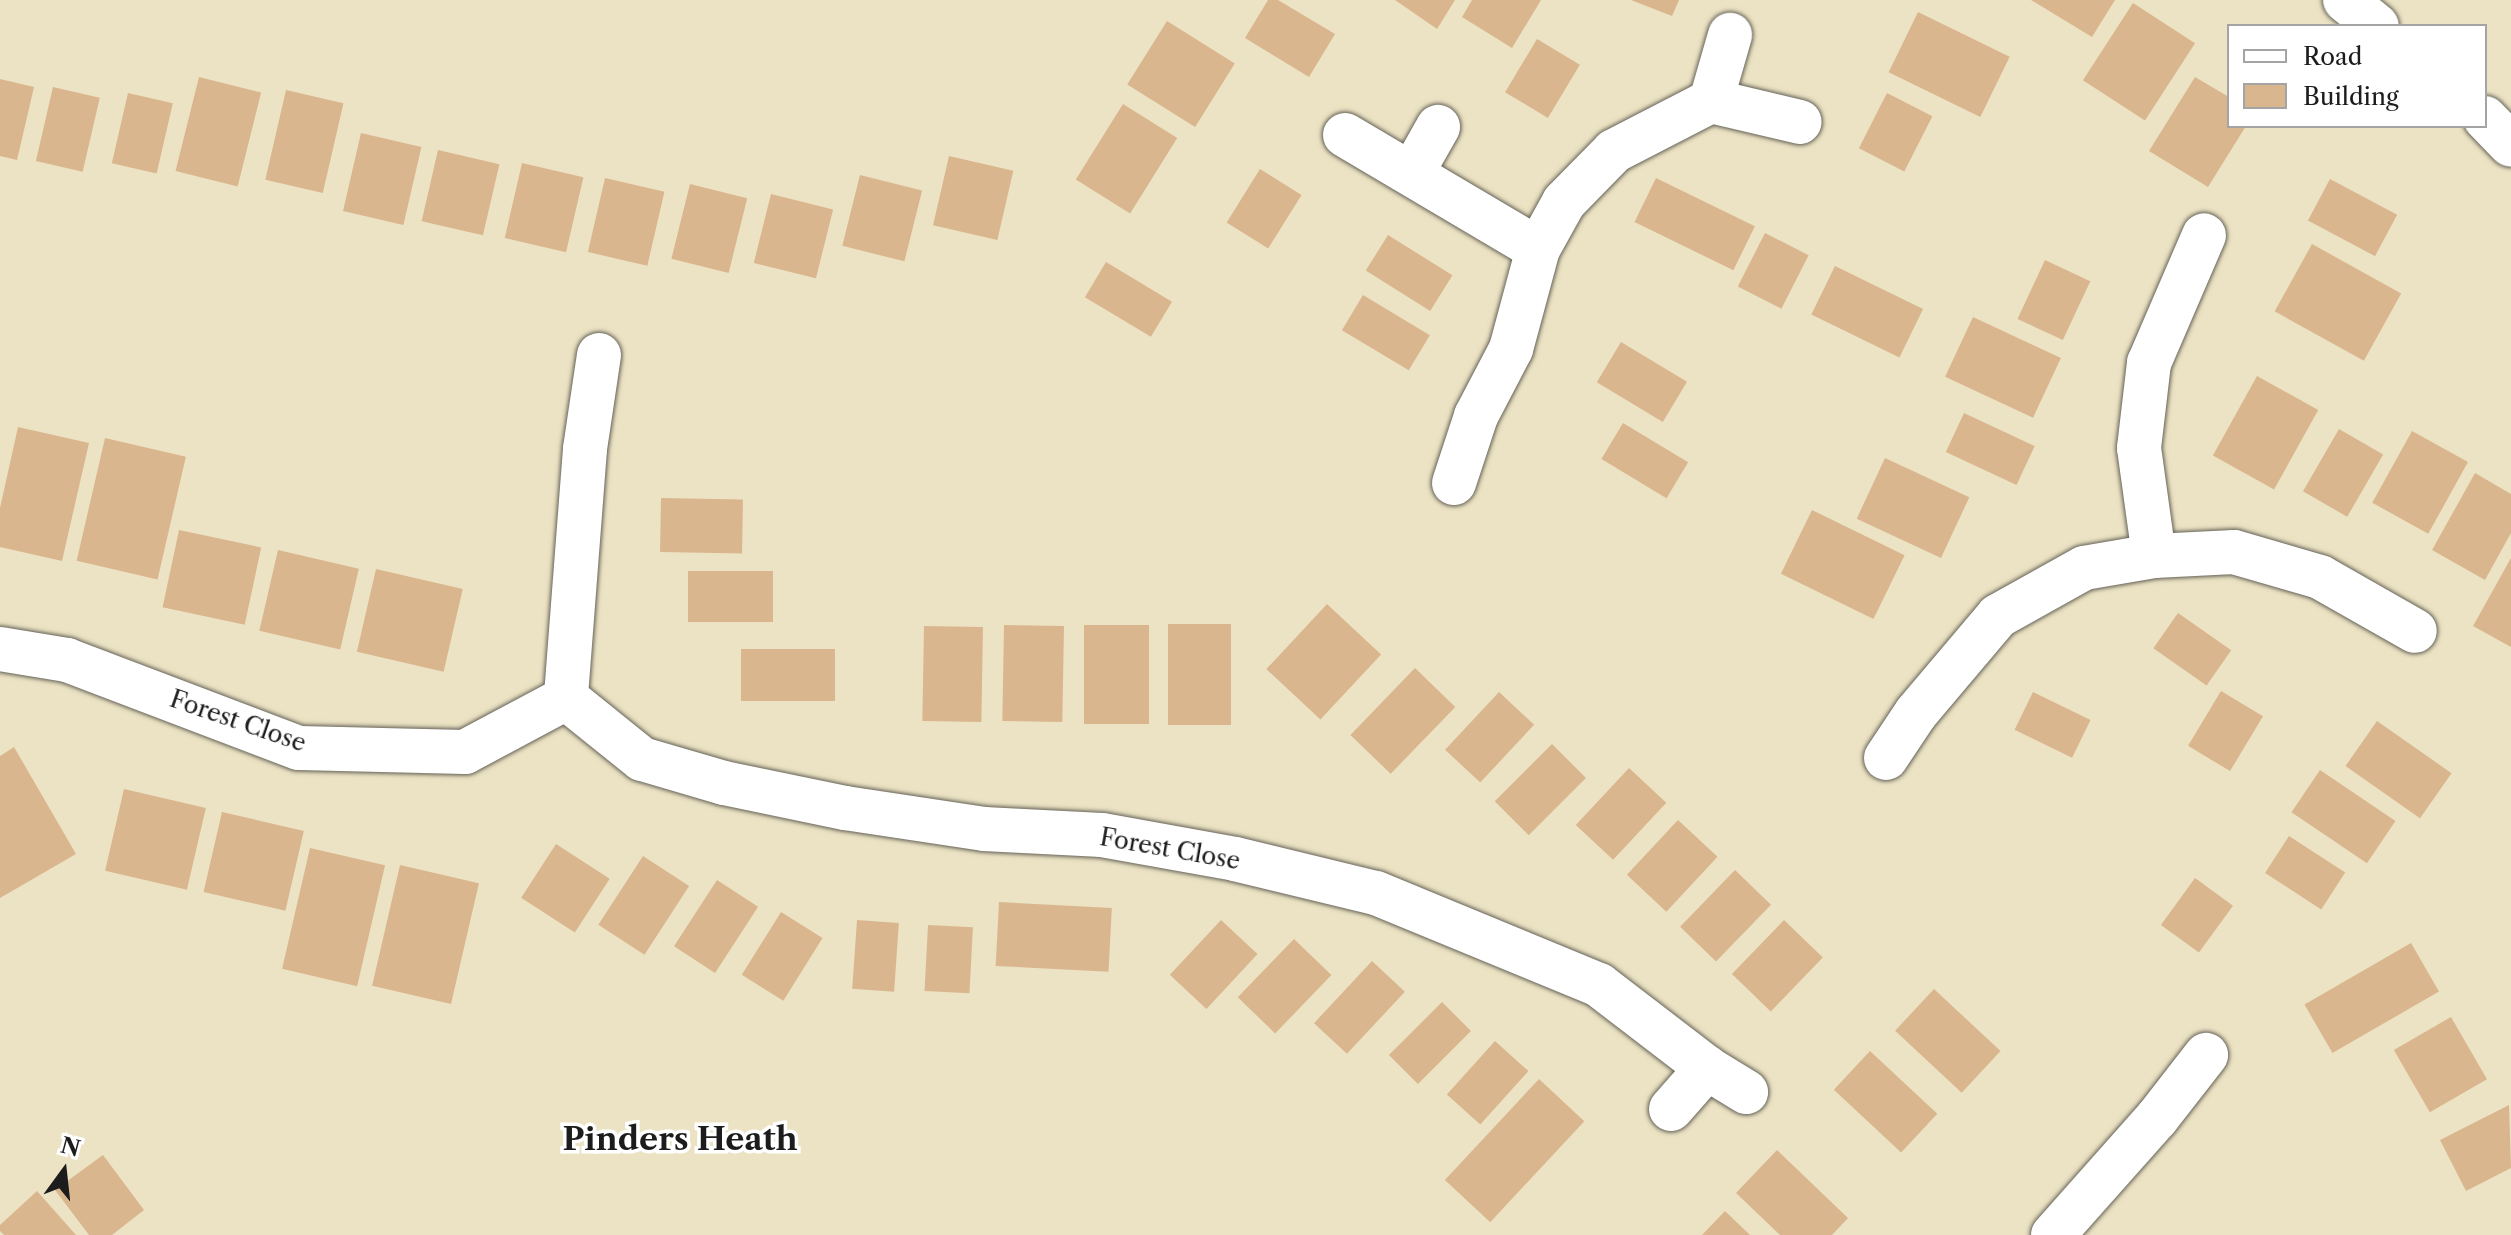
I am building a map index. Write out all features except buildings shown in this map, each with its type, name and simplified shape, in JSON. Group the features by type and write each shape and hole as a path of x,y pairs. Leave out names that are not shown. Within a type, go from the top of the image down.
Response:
{"street":[{"path":"2345,0 2375,24"},
{"path":"1711,101 1730,35"},
{"path":"1454,483 1476,416 1511,349 1538,249 1564,202 1614,151 1711,101 1800,122"},
{"path":"2487,120 2511,145"},
{"path":"1412,173 1438,127"},
{"path":"1345,135 1538,249"},
{"path":"2154,556 2139,448 2149,363 2204,235"},
{"path":"566,698 585,449 599,355"},
{"path":"1886,758 1916,713 1998,616 2084,568 2154,556 2234,552 2320,577 2415,631"},
{"name":"Forest Close","path":"0,649 67,660 299,748 465,752 566,698 642,759 724,783 845,808 984,829 1102,835 1235,859 1376,893 1599,985 1707,1068 1746,1092"},
{"path":"2053,1235 2157,1118 2206,1055"},
{"path":"1671,1109 1707,1068"}],"district":[{"name":"Pinders Heath","path":"680,1139"}]}
